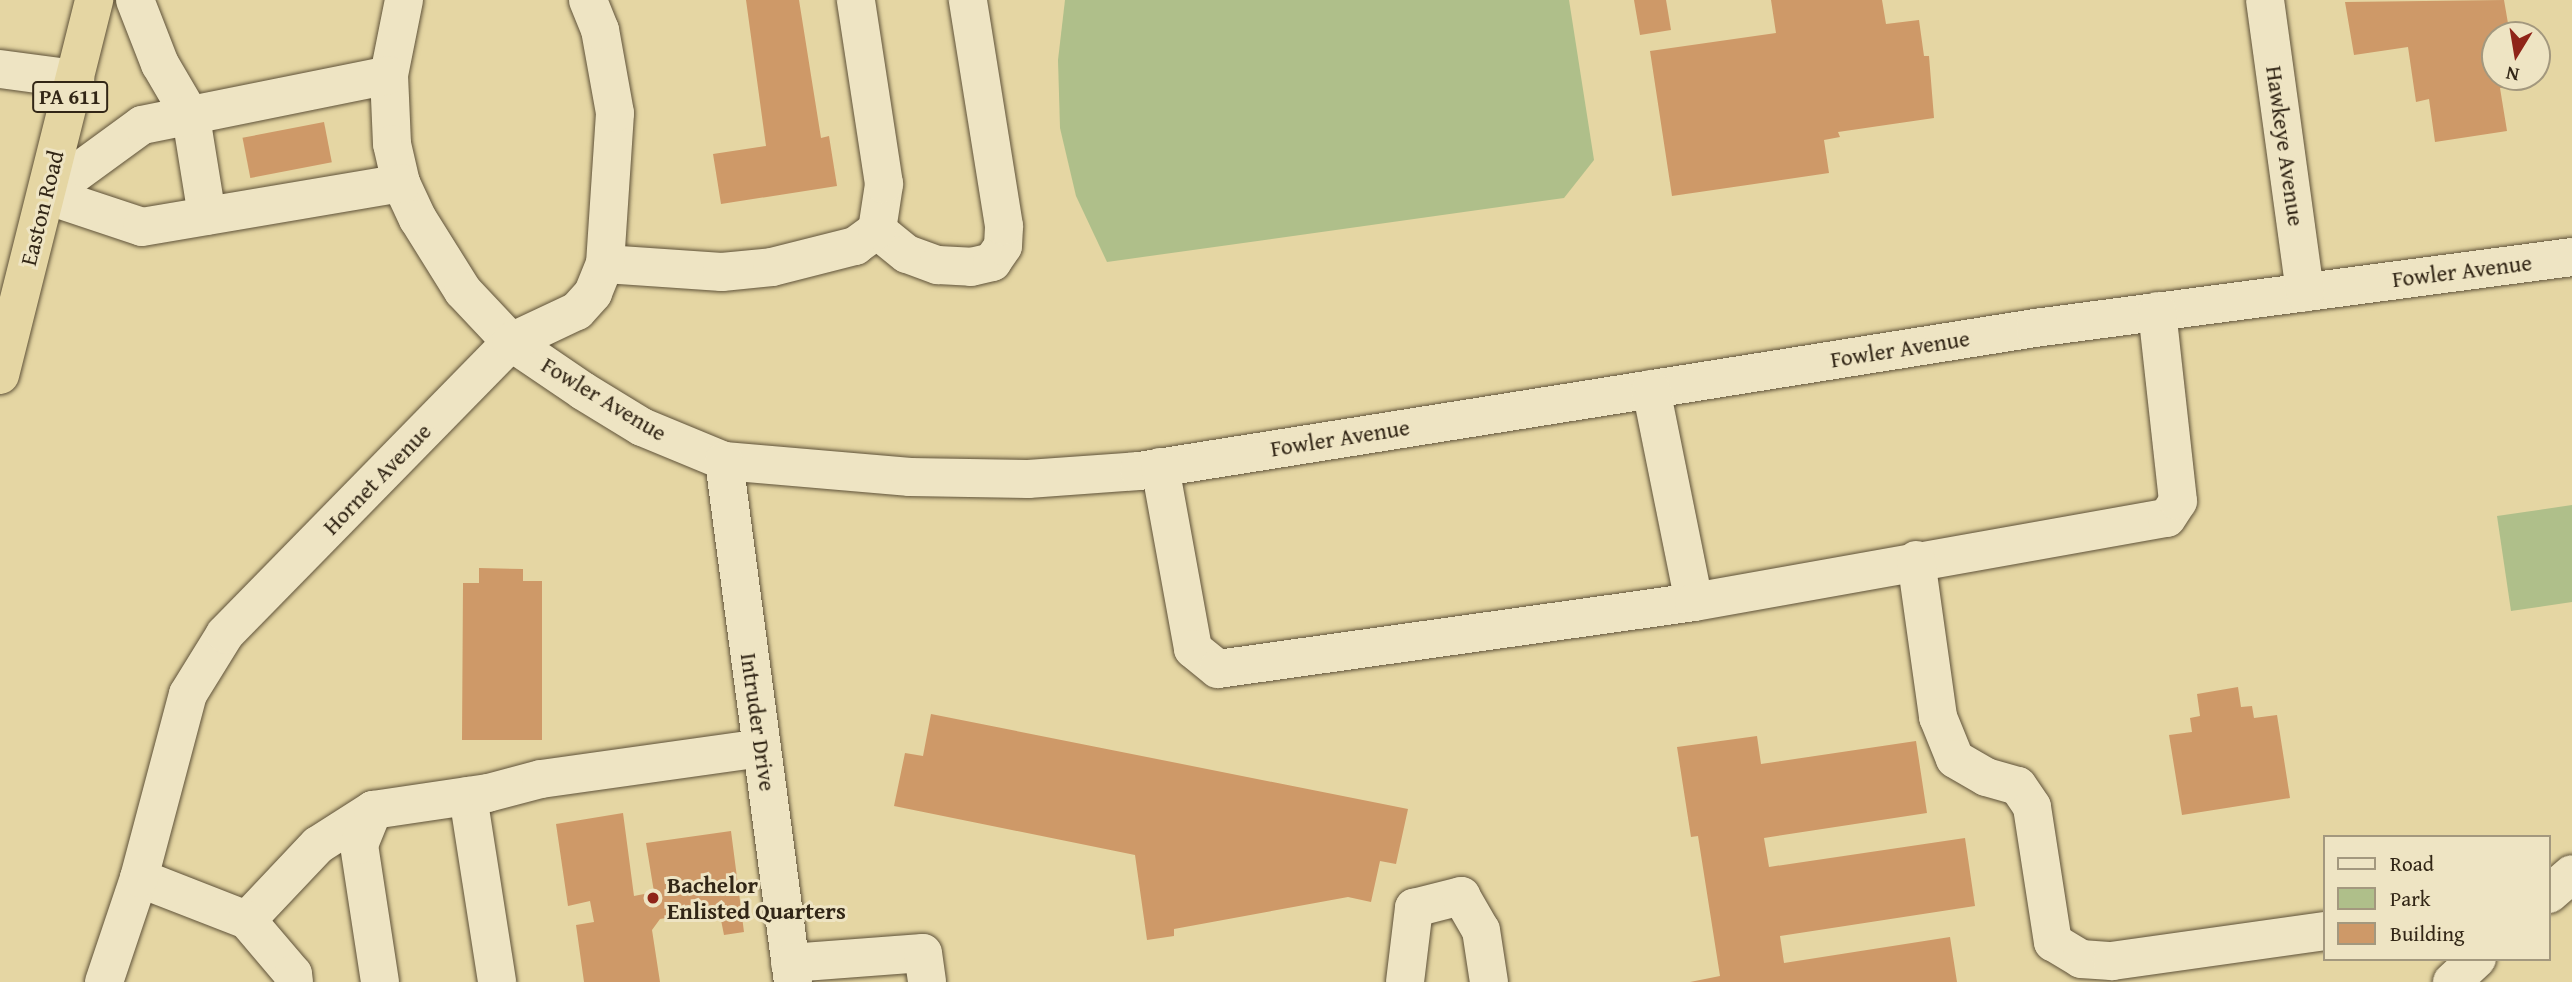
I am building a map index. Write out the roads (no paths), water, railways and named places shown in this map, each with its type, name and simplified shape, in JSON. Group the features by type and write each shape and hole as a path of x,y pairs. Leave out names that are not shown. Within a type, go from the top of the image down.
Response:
{"highway":[{"name":"Easton Road","path":"0,375 94,0"}],"street":[{"path":"135,0 160,64 191,117 207,216"},
{"name":"Fowler Avenue","path":"404,0 389,75 392,144 401,183 463,291 511,342 642,427 724,461 910,477 1028,479 1160,467 1651,388 2157,311 2572,257"},
{"name":"Hornet Avenue","path":"104,982 139,878 188,694 225,634 511,342 577,311 593,293 605,264 615,113 600,30 588,0"},
{"path":"605,264 722,272 772,267 855,246 877,230 884,184 856,0"},
{"path":"877,230 906,254 938,265 971,267 992,262 1003,246 1004,226 968,0"},
{"name":"Hawkeye Avenue","path":"2265,0 2305,292"},
{"path":"0,69 75,79"},
{"path":"46,195 142,125 389,75"},
{"path":"46,195 142,227 401,183"},
{"path":"1160,467 1193,649 1218,669 1694,602 1916,560 2167,518 2178,502 2157,311"},
{"path":"1651,388 1694,602"},
{"name":"Intruder Drive","path":"724,461 791,972"},
{"path":"1916,560 1938,717 1955,759 1986,777 2018,786 2032,807 2053,942 2081,959 2112,961 2324,931"},
{"path":"247,920 318,845 373,810 468,796 541,779 762,748"},
{"path":"468,796 497,982"},
{"path":"373,810 359,845 380,982"},
{"path":"2551,892 2572,874"},
{"path":"139,878 247,920 294,982"},
{"path":"1405,982 1414,908 1461,895 1481,930 1489,982"},
{"path":"791,972 923,953 927,982"},
{"path":"2452,982 2475,961"}],"place":[{"name":"Bachelor Enlisted Quarters","path":"653,898"}]}
